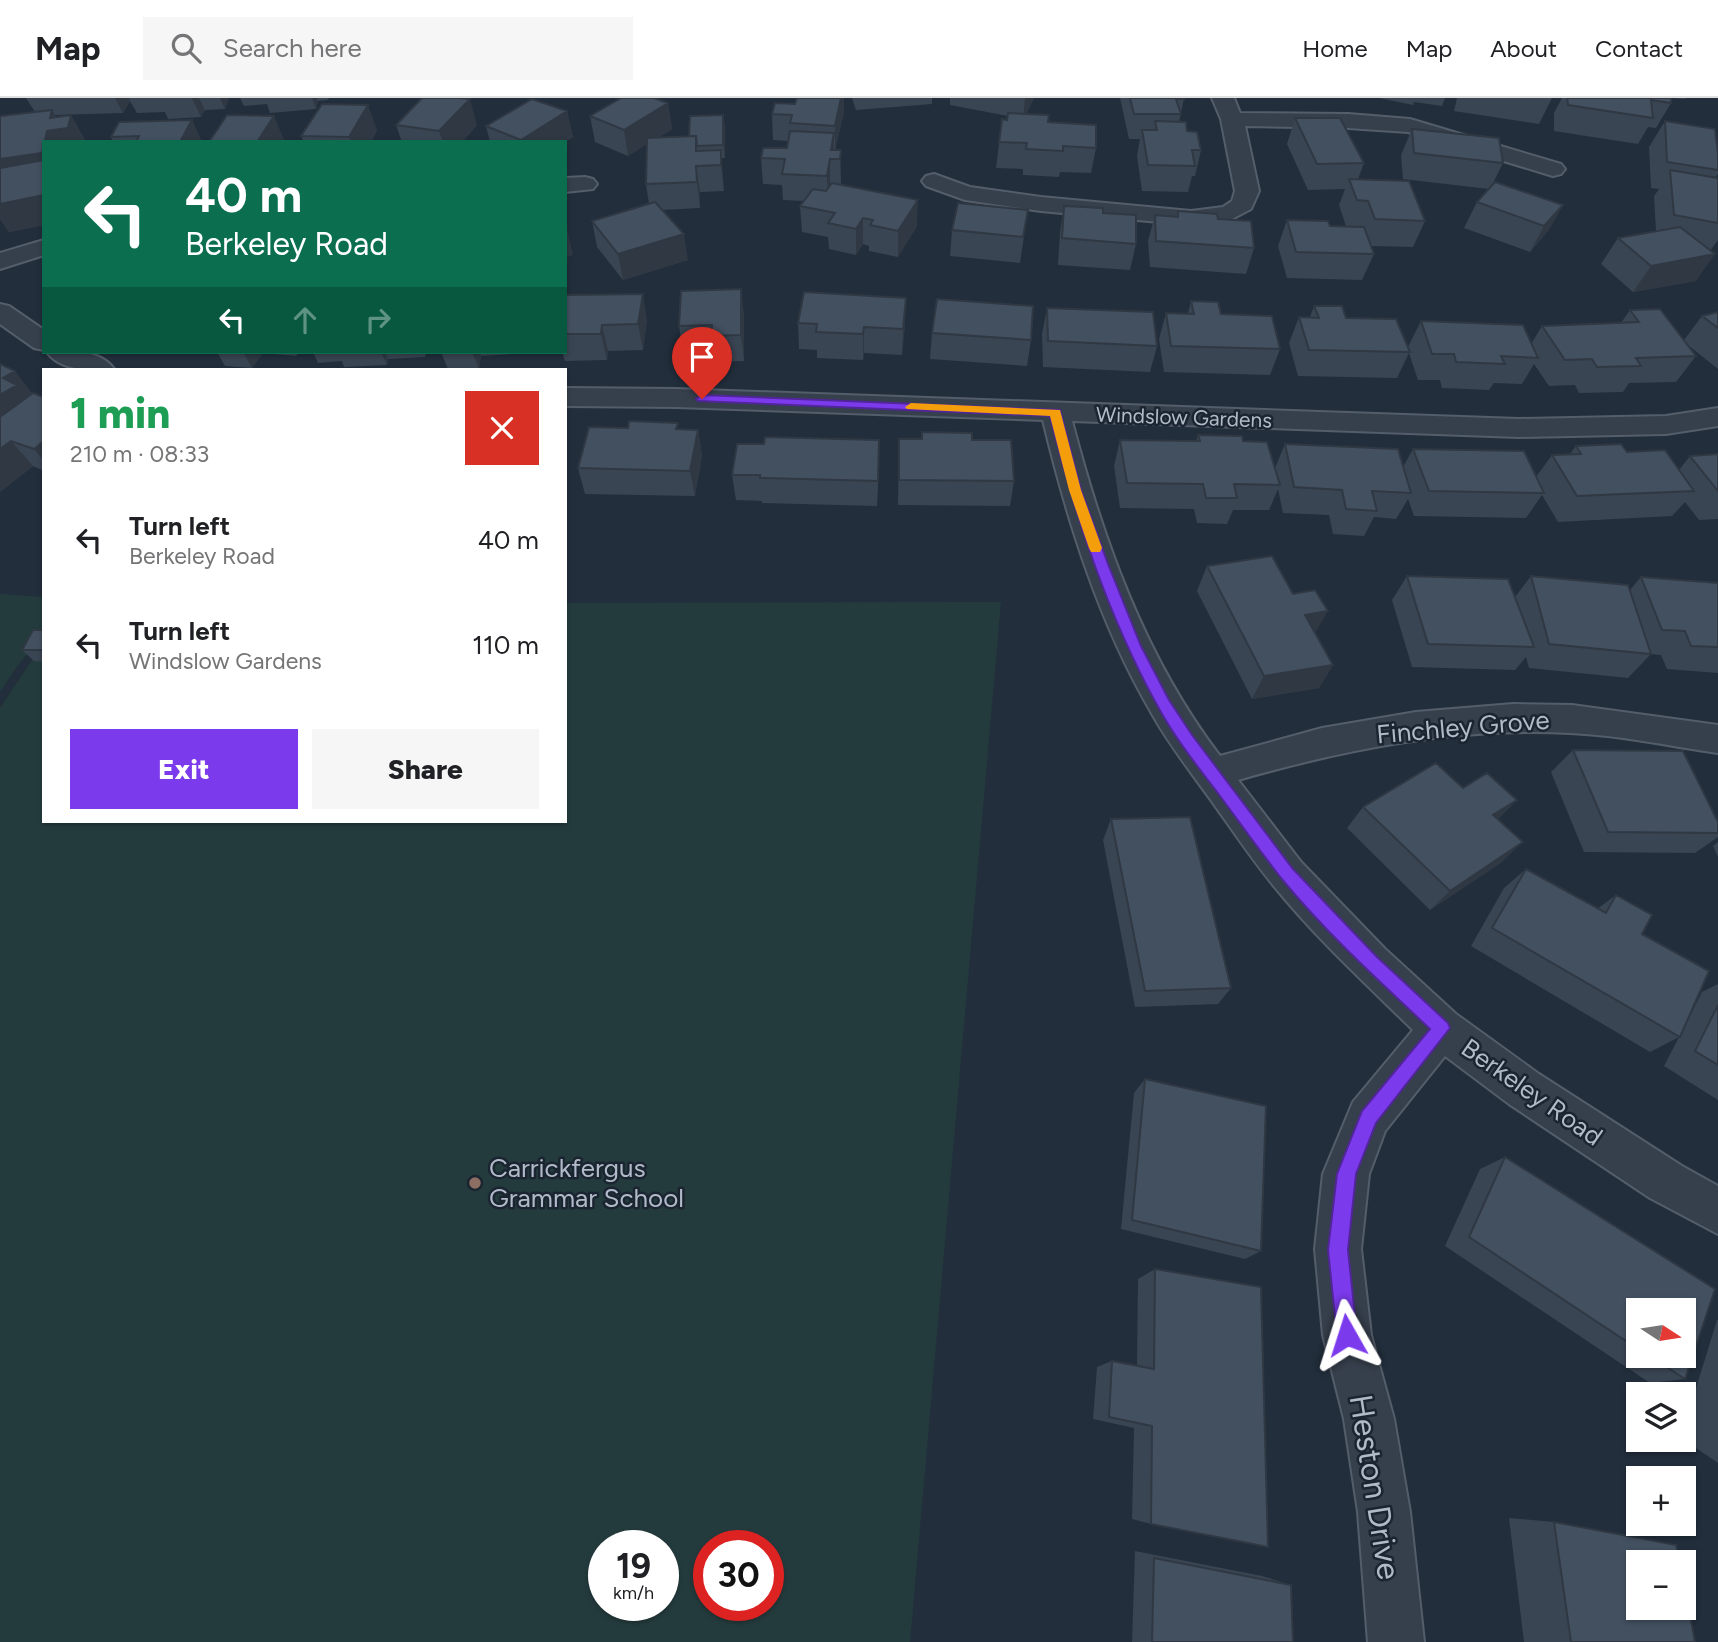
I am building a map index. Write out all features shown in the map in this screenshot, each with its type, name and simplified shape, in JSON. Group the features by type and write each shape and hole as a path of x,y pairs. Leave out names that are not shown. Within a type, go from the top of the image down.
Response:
{"street":[{"path":"934,181 965,193 1041,204 1144,214 1218,217 1238,209 1243,204 1247,191 1227,109 1410,127 1553,169"},
{"path":"0,261 42,248"},
{"path":"0,312 42,341"},
{"path":"66,354 98,368"},
{"name":"Windslow Gardens","path":"567,397 676,398 1519,428 1666,425 1718,417"},
{"name":"Berkeley Road","path":"1055,412 1075,490 1134,646 1163,703 1287,874 1371,962 1441,1028 1524,1089 1666,1182 1718,1211"},
{"name":"Finchley Grove","path":"1212,773 1322,742 1416,726 1513,718 1572,719 1718,739"},
{"name":"Heston Drive","path":"1396,1642 1384,1513 1369,1419 1347,1335 1338,1250 1346,1174 1369,1117 1441,1028"}],"green space":[{"path":"0,594 42,597 42,636 0,692"},
{"name":"Carrickfergus Grammar School","path":"1001,602 910,1642 0,1642 0,708 42,645 42,823 567,823 567,603"}],"building":[{"path":"422,98 470,99 439,131 396,125"},
{"path":"621,98 654,98 668,103 624,130 590,116"},
{"path":"797,98 841,98 835,126 790,123 792,115 772,114 775,103 795,104"},
{"path":"1130,98 1184,99 1176,99 1181,114 1134,114"},
{"path":"1567,98 1671,98 1671,103 1651,100 1653,118 1568,105"},
{"path":"532,99 567,111 521,140 486,126"},
{"path":"322,104 368,105 349,137 301,136"},
{"path":"52,110 50,118 71,115 68,128 47,131 45,140 42,140 42,153 0,159 0,116"},
{"path":"1008,113 1049,115 1048,122 1096,125 1096,148 1063,146 1063,151 1026,149 1027,143 999,142 1002,119 1007,120"},
{"path":"227,115 274,116 258,140 210,140"},
{"path":"723,115 723,145 697,146 696,136 689,136 690,116"},
{"path":"1295,118 1340,118 1364,163 1317,164"},
{"path":"192,120 181,140 137,140 139,136 111,137 119,122"},
{"path":"1155,121 1186,122 1187,131 1197,132 1201,150 1192,150 1195,166 1148,165 1142,130 1157,130"},
{"path":"1665,121 1715,129 1718,170 1667,162"},
{"path":"1412,129 1499,138 1503,163 1414,153"},
{"path":"790,131 834,133 831,150 841,150 840,159 830,159 827,176 782,174 785,159 761,158 763,148 787,148"},
{"path":"696,136 696,151 721,150 721,165 696,166 697,182 646,184 647,138"},
{"path":"42,160 42,195 0,204 0,168"},
{"path":"1670,170 1718,178 1718,223 1674,215"},
{"path":"1349,179 1409,181 1425,221 1375,219 1368,201 1357,200"},
{"path":"1495,182 1563,205 1544,226 1477,202"},
{"path":"832,183 918,200 898,231 870,225 873,220 863,218 856,229 828,223 835,213 800,206 813,189 826,191"},
{"path":"655,202 684,234 618,254 592,221"},
{"path":"958,203 1028,210 1023,237 952,230"},
{"path":"1064,206 1103,208 1103,213 1136,215 1136,244 1062,238"},
{"path":"1178,211 1217,214 1218,219 1251,221 1254,248 1156,241 1155,215 1178,217"},
{"path":"1287,220 1328,221 1330,226 1364,227 1374,254 1296,252"},
{"path":"1680,227 1715,254 1651,266 1618,238"},
{"path":"741,289 741,335 711,336 712,325 679,326 681,291"},
{"path":"804,292 906,298 903,329 864,327 863,334 816,332 817,324 798,323"},
{"path":"643,294 638,324 602,325 601,334 567,334 567,295"},
{"path":"937,299 1033,306 1031,340 932,333"},
{"path":"1191,301 1218,302 1221,314 1272,316 1280,349 1171,346 1166,313 1194,314"},
{"path":"1314,306 1342,306 1346,318 1396,319 1410,352 1309,350 1299,317 1319,318"},
{"path":"1047,308 1153,312 1157,346 1048,341"},
{"path":"1660,309 1696,356 1636,358 1641,366 1597,367 1592,359 1565,360 1542,326 1639,322 1630,310"},
{"path":"1718,312 1718,328 1702,316"},
{"path":"1421,321 1523,325 1538,358 1501,356 1505,364 1456,362 1454,354 1432,354"},
{"path":"0,364 15,371 3,378 17,385 0,395"},
{"path":"33,393 42,396 42,443 34,449 11,441 0,449 0,417"},
{"path":"629,421 678,423 676,429 698,430 690,471 578,468 589,427 628,428"},
{"path":"922,432 972,433 972,440 1011,440 1014,481 899,480 899,439 922,439"},
{"path":"1198,435 1242,436 1243,441 1267,442 1280,485 1234,484 1237,498 1206,498 1203,484 1127,483 1120,440 1200,441"},
{"path":"765,437 879,440 878,481 732,475 737,444 764,444"},
{"path":"1285,444 1398,449 1411,493 1372,491 1377,511 1346,509 1342,490 1294,487"},
{"path":"1621,444 1627,452 1665,450 1694,491 1577,496 1552,455 1581,454 1576,446"},
{"path":"1413,449 1524,451 1544,493 1429,491"},
{"path":"1718,454 1718,491 1690,456"},
{"path":"1272,556 1293,594 1315,590 1328,611 1305,615 1333,665 1264,676 1207,566"},
{"path":"1407,576 1508,579 1534,647 1428,644"},
{"path":"1531,576 1628,585 1651,654 1549,644"},
{"path":"1641,577 1718,583 1718,647 1691,646 1685,631 1662,630"},
{"path":"33,630 42,630 42,650 22,650"},
{"path":"1573,750 1683,751 1718,822 1718,833 1608,832"},
{"path":"1436,763 1463,788 1487,773 1517,800 1493,815 1523,842 1450,891 1363,807"},
{"path":"1190,817 1231,988 1145,991 1111,819"},
{"path":"1526,869 1606,913 1616,895 1652,915 1642,934 1709,971 1680,1037 1492,928"},
{"path":"1718,1005 1718,1065 1695,1051"},
{"path":"1145,1079 1266,1106 1261,1251 1132,1220"},
{"path":"1505,1157 1715,1289 1696,1346 1696,1298 1626,1298 1626,1341 1469,1237"},
{"path":"1155,1269 1261,1287 1268,1547 1151,1524 1152,1426 1109,1417 1112,1361 1154,1369"},
{"path":"1668,1368 1689,1368 1685,1379"},
{"path":"1554,1522 1676,1545 1677,1550 1626,1550 1626,1620 1691,1620 1695,1642 1571,1642"},
{"path":"1154,1558 1291,1585 1293,1642 1152,1642"}],"slow traffic":[{"path":"911,407 1055,412 1075,490 1096,548"}],"place":[{"name":"Carrickfergus Grammar School","path":"475,1183"}],"route":[{"path":"702,399 1055,412 1075,490 1101,564 1134,646 1163,703 1187,740 1287,874 1371,962 1441,1028 1369,1117 1346,1174 1338,1250 1347,1335"}]}
